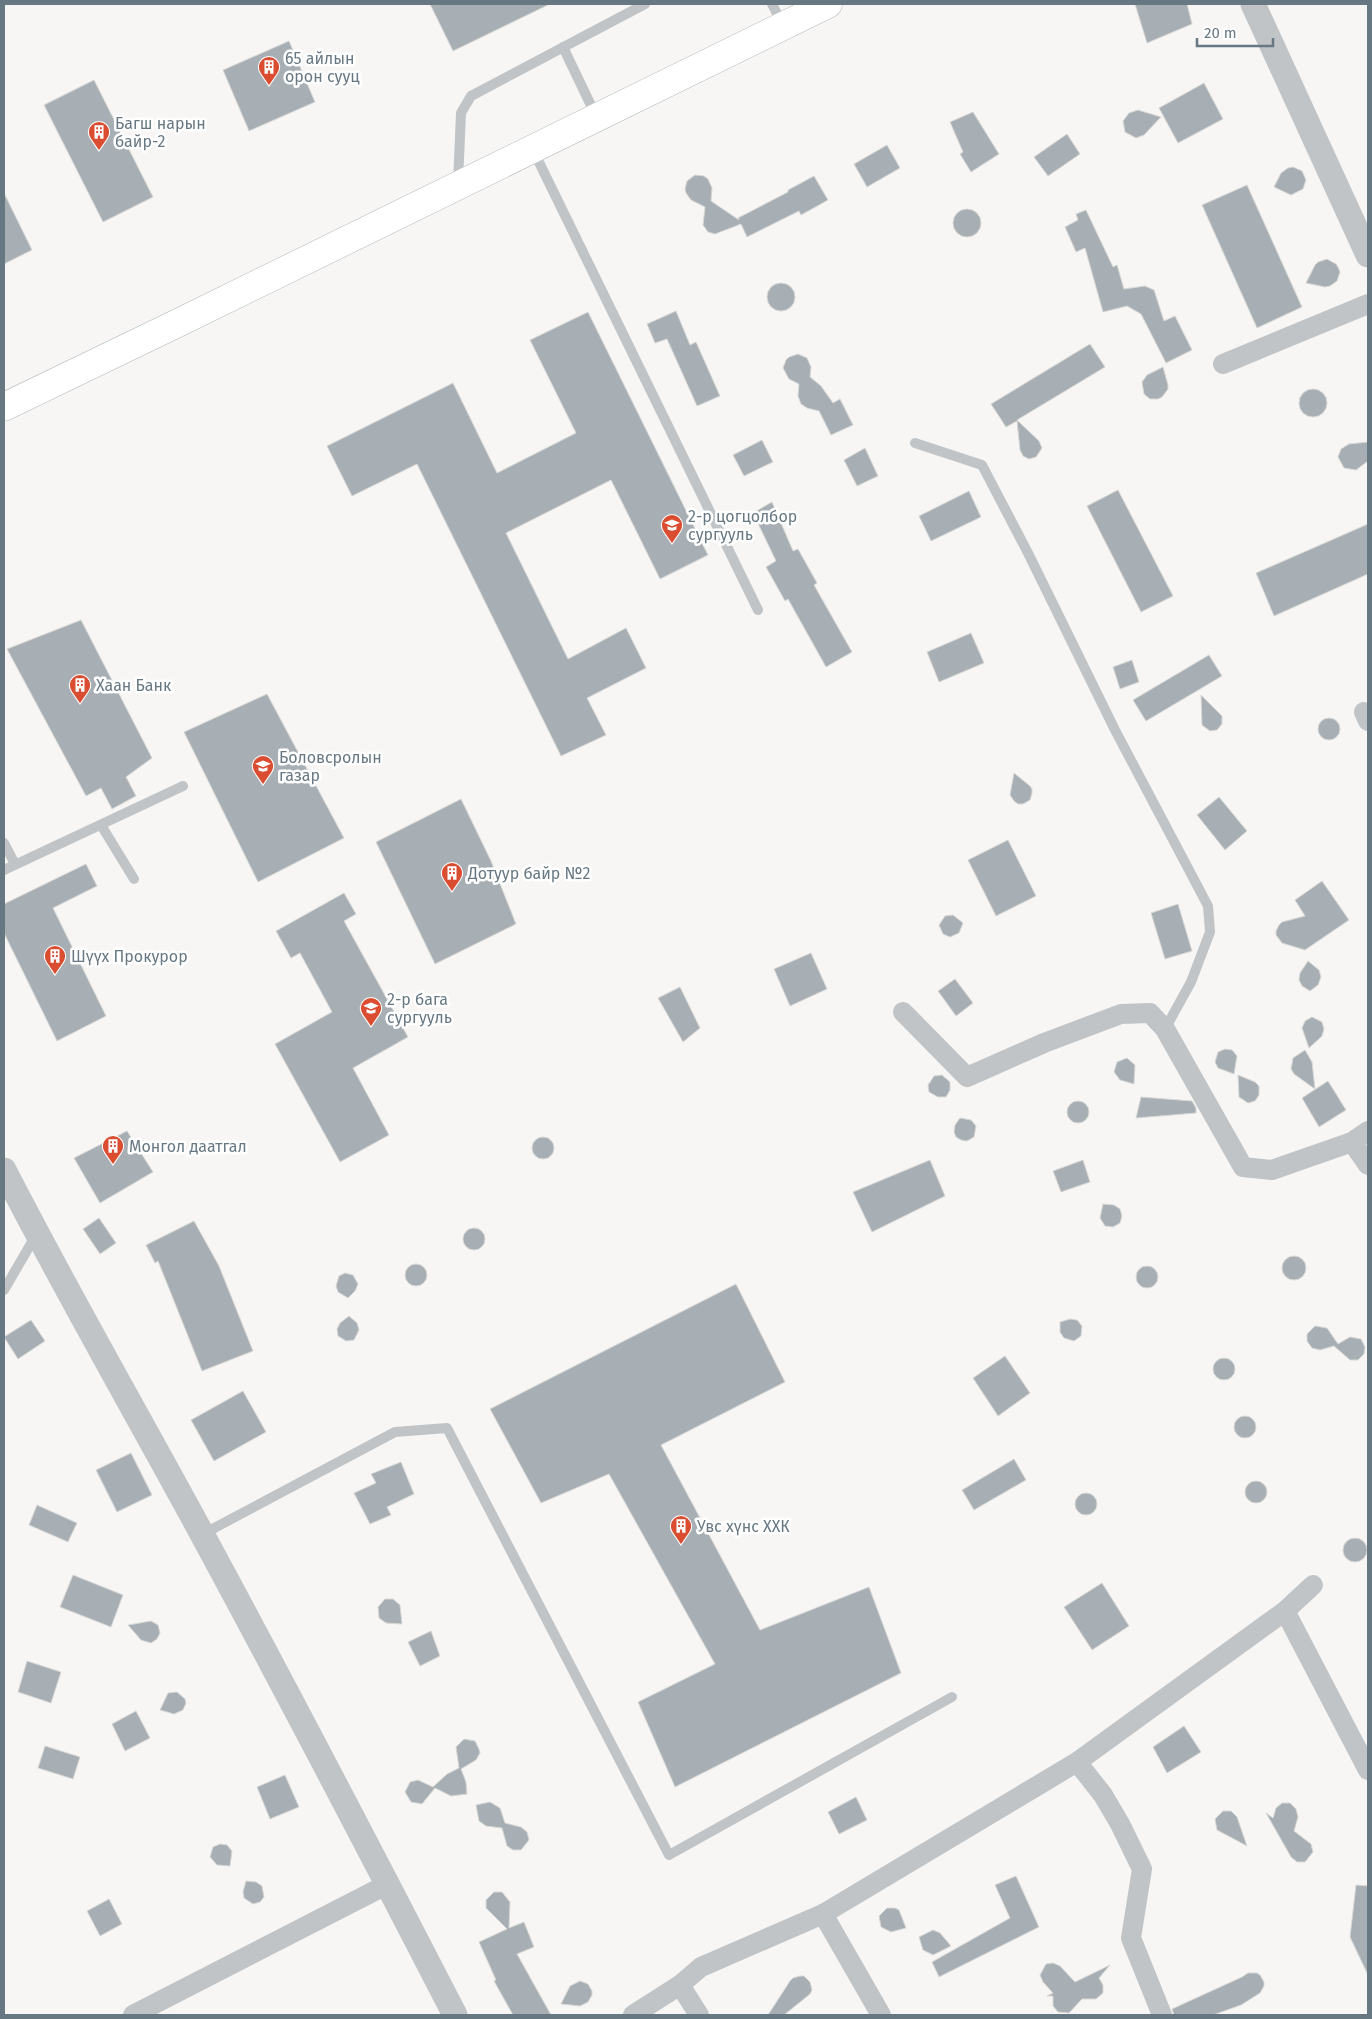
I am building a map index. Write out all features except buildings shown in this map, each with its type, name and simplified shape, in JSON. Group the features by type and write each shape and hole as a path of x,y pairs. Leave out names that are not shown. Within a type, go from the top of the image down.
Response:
{"main road":[{"path":"4,407 596,117 778,15 828,4"}],"street":[{"path":"1253,4 1368,255"},
{"path":"1223,364 1368,304"},
{"path":"903,1012 967,1077 1044,1043 1121,1014 1150,1013 1164,1029 1243,1167 1272,1170 1360,1136 1368,1165"},
{"path":"4,1170 37,1234 202,1534 388,1884 455,2015"},
{"path":"633,2015 680,1985 701,1967 823,1914 1077,1762 1285,1611 1312,1585"},
{"path":"1285,1611 1368,1770"},
{"path":"1077,1762 1116,1817 1142,1870 1131,1938 1162,2015"},
{"path":"134,2015 388,1884"},
{"path":"823,1914 881,2015"},
{"path":"680,1985 699,2015"}],"lane":[{"path":"458,185 461,113 471,96 645,4"},
{"path":"563,47 596,117"},
{"path":"532,148 758,610"},
{"path":"915,443 982,465 1028,553 1115,730 1208,906 1210,932 1192,982 1164,1029"},
{"path":"4,870 183,786"},
{"path":"101,825 134,879"},
{"path":"4,843 15,864"},
{"path":"4,1290 37,1234"},
{"path":"202,1534 395,1432 447,1428 669,1855 952,1697"}],"place":[{"name":"65 айлын орон сууц","path":"269,86"},
{"name":"Багш нарын байр-2","path":"99,151"},
{"name":"2-р цогцолбор сургууль","path":"672,544"},
{"name":"Хаан Банк","path":"80,704"},
{"name":"Боловсролын газар","path":"263,785"},
{"name":"Дотуур байр №2","path":"452,892"},
{"name":"Шүүх Прокурор","path":"55,975"},
{"name":"2-р бага сургууль","path":"371,1027"},
{"name":"Монгол даатгал","path":"113,1165"},
{"name":"Увс хүнс ХХК","path":"681,1545"}]}
